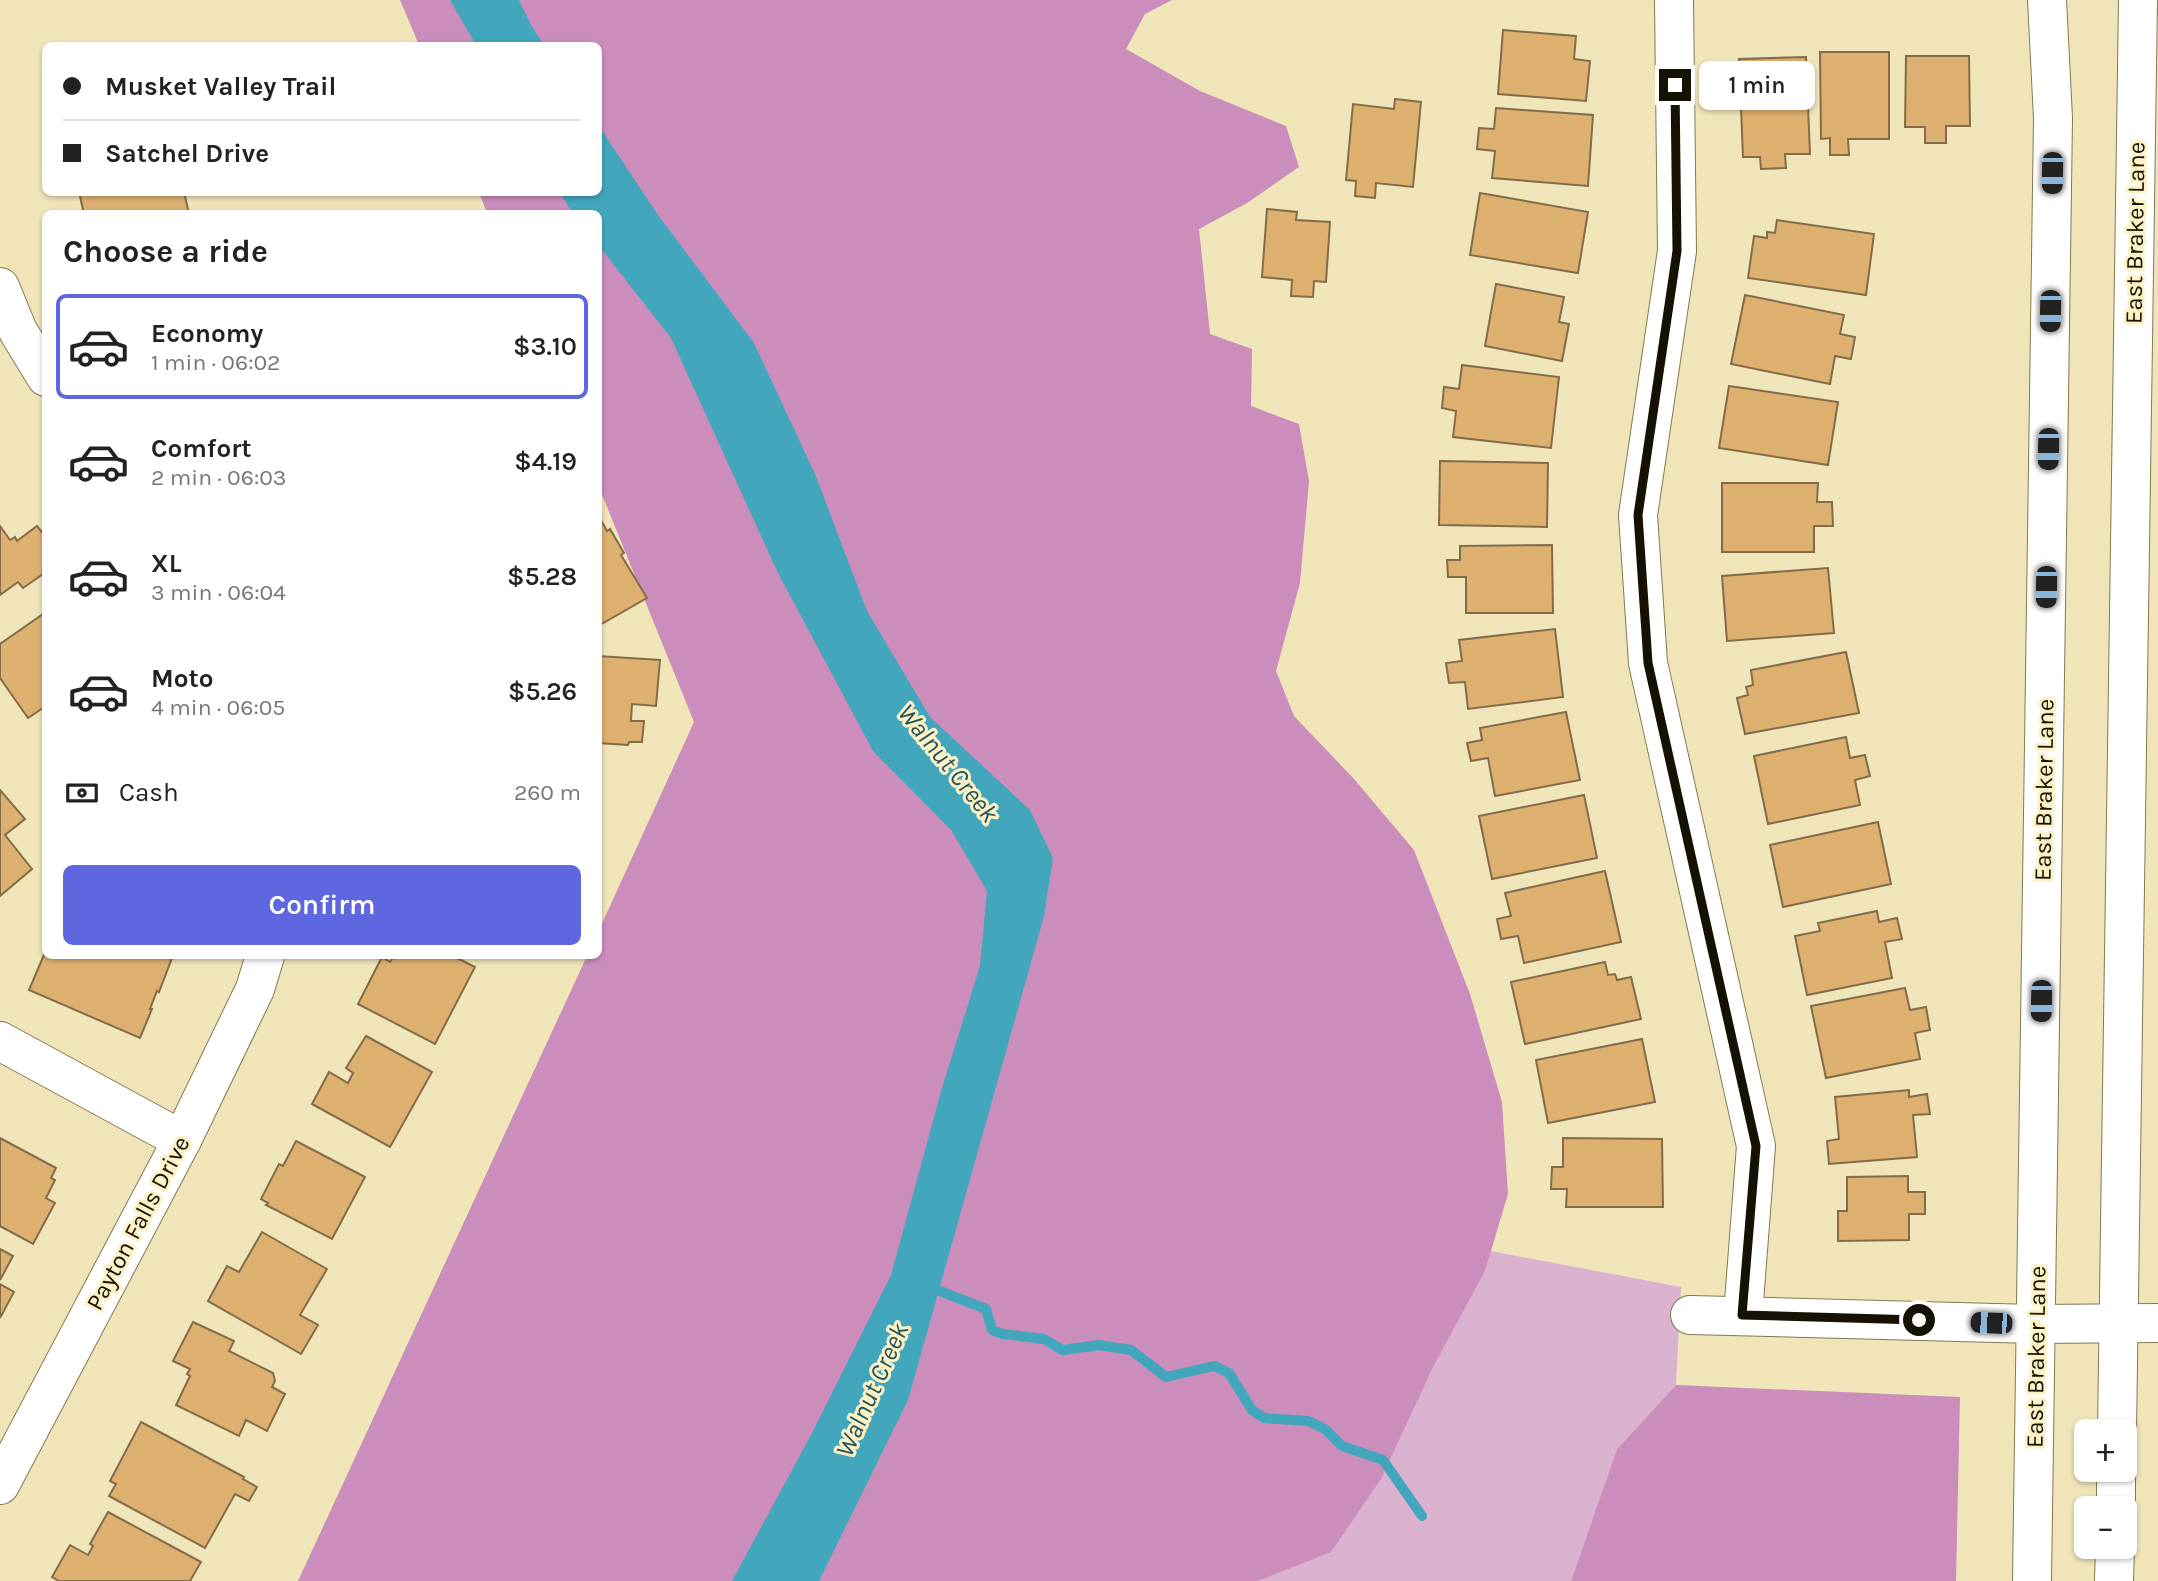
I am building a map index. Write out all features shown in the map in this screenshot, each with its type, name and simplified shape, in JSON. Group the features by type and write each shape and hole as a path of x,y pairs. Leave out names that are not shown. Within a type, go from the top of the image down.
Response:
{"street":[{"path":"1674,0 1677,251 1638,515 1648,663 1756,1146 1742,1315"},
{"name":"East Braker Lane","path":"2032,1581 2053,118 2047,0"},
{"name":"East Braker Lane","path":"2117,1419 2138,0"},
{"path":"0,287 18,331 42,370"},
{"name":"Payton Falls Drive","path":"0,1485 182,1140 255,989 264,959"},
{"path":"0,1041 182,1140"},
{"path":"1690,1315 2036,1324 2158,1323"},
{"path":"2114,1581 2115,1559"}],"shaded area":[{"path":"400,0 1172,0 1145,14 1126,49 1200,91 1286,126 1299,167 1247,203 1199,229 1210,334 1252,349 1251,406 1299,424 1309,481 1300,583 1276,671 1294,716 1354,779 1414,850 1470,994 1502,1102 1508,1194 1485,1271 1432,1369 1381,1479 1331,1552 1258,1581 298,1581 586,959 602,959 602,923 694,722 602,494 602,210 486,210 480,196 602,196 602,42 418,42"},
{"path":"1491,1251 1681,1287 1676,1385 1617,1449 1571,1581 1258,1581 1332,1551 1485,1271"},
{"path":"1676,1385 1960,1397 1956,1581 1571,1581 1617,1449"}],"water":[{"path":"450,0 519,0 542,42 474,42"},
{"name":"Walnut Creek","path":"602,131 658,215 754,343 815,474 867,611 930,717 1030,810 1053,858 1044,916 908,1400 819,1581 732,1581 812,1433 891,1275 942,1088 980,966 987,891 951,830 873,751 777,571 671,338 602,250 602,210 571,210 562,196 602,196"}],"building":[{"path":"1503,30 1576,36 1574,59 1590,61 1586,101 1498,94"},
{"path":"1820,52 1889,52 1889,139 1848,139 1849,155 1830,155 1830,138 1821,139"},
{"path":"1906,56 1969,56 1970,126 1946,126 1946,143 1925,143 1925,127 1905,127"},
{"path":"1806,57 1810,154 1785,154 1786,168 1761,169 1760,157 1743,157 1739,59"},
{"path":"1395,99 1421,102 1413,187 1376,183 1375,198 1355,196 1356,181 1346,180 1353,104 1394,109"},
{"path":"1496,108 1593,115 1588,186 1492,178 1495,151 1477,149 1479,128 1494,129"},
{"path":"1480,193 1588,212 1578,273 1470,255"},
{"path":"80,196 185,196 188,210 83,210"},
{"path":"1267,209 1297,212 1296,220 1330,222 1326,282 1314,281 1313,297 1291,296 1292,280 1262,277"},
{"path":"1777,220 1874,234 1866,295 1748,278 1754,236 1767,238 1767,232 1775,233"},
{"path":"1496,284 1564,297 1559,322 1569,324 1562,361 1485,346"},
{"path":"1745,295 1844,315 1840,334 1855,337 1851,359 1835,356 1830,384 1731,364"},
{"path":"1462,365 1559,377 1551,448 1453,437 1456,411 1442,408 1444,387 1459,389"},
{"path":"1729,386 1838,402 1828,465 1719,448"},
{"path":"1440,461 1548,463 1547,527 1439,525"},
{"path":"1722,483 1818,483 1817,502 1832,502 1833,526 1814,526 1814,552 1722,552"},
{"path":"602,522 607,531 610,529 624,553 621,555 647,598 602,624"},
{"path":"0,526 10,540 15,537 17,541 37,526 42,532 42,575 23,588 18,582 0,595"},
{"path":"1552,545 1553,613 1466,613 1466,577 1448,577 1447,560 1460,560 1460,546"},
{"path":"1828,568 1834,633 1727,641 1722,576"},
{"path":"42,615 42,709 28,718 0,678 0,644"},
{"path":"1555,629 1563,697 1468,709 1465,682 1449,683 1446,663 1462,661 1459,640"},
{"path":"1846,652 1859,713 1745,734 1737,698 1748,695 1746,687 1753,685 1751,670"},
{"path":"602,656 660,660 656,706 632,704 631,721 644,721 642,742 629,742 628,745 602,743"},
{"path":"1566,712 1580,780 1495,796 1488,758 1471,761 1467,743 1482,740 1480,728"},
{"path":"1846,737 1850,758 1865,755 1870,776 1855,780 1860,805 1768,824 1754,756"},
{"path":"0,790 25,819 5,835 32,869 0,896"},
{"path":"1584,795 1597,858 1492,879 1479,816"},
{"path":"1878,822 1891,884 1783,907 1770,845"},
{"path":"1605,871 1621,942 1524,963 1518,936 1501,939 1497,919 1511,916 1505,893"},
{"path":"1877,911 1879,922 1897,918 1902,939 1885,942 1892,978 1807,995 1795,936 1820,931 1818,923"},
{"path":"42,959 172,959 140,1038 29,990"},
{"path":"381,959 390,962 392,959 459,959 475,967 435,1044 358,1004"},
{"path":"1605,962 1608,975 1615,974 1617,980 1631,977 1641,1019 1525,1044 1511,982"},
{"path":"1905,988 1910,1010 1926,1007 1930,1030 1915,1033 1920,1059 1826,1078 1811,1006"},
{"path":"366,1036 432,1072 390,1147 312,1104 329,1072 348,1083 353,1073 346,1068"},
{"path":"1642,1039 1655,1102 1548,1123 1536,1060"},
{"path":"1909,1090 1909,1097 1927,1094 1930,1114 1913,1115 1917,1157 1829,1164 1827,1141 1839,1139 1835,1097"},
{"path":"0,1138 56,1168 51,1178 55,1180 46,1198 55,1203 33,1244 0,1226"},
{"path":"1563,1138 1662,1139 1663,1207 1566,1207 1567,1189 1551,1189 1552,1167 1563,1167"},
{"path":"296,1141 365,1177 332,1239 266,1205 268,1203 261,1199 279,1164 283,1166"},
{"path":"1908,1176 1908,1192 1925,1192 1925,1214 1909,1214 1909,1240 1838,1241 1838,1211 1847,1211 1847,1177"},
{"path":"262,1232 327,1269 300,1315 318,1325 301,1354 208,1301 227,1266 239,1272"},
{"path":"0,1249 13,1256 0,1280"},
{"path":"0,1284 14,1292 0,1318"},
{"path":"193,1322 234,1341 229,1351 273,1373 275,1381 272,1387 285,1394 267,1431 246,1420 239,1436 176,1405 190,1376 187,1374 190,1369 173,1361"},
{"path":"141,1422 244,1477 243,1479 257,1487 249,1501 235,1494 205,1548 109,1496 116,1484 110,1481"},
{"path":"108,1512 201,1562 190,1581 59,1581 52,1577 70,1545 88,1555 93,1546 90,1544"}],"waterway":[{"path":"927,1286 986,1309 992,1330 1003,1334 1044,1339 1062,1350 1099,1345 1131,1350 1166,1377 1214,1366 1229,1373 1252,1410 1264,1418 1308,1421 1325,1429 1342,1446 1383,1460 1422,1516"}],"route":[{"path":"1675,85 1677,251 1638,515 1648,663 1756,1146 1742,1315 1919,1320"}]}
